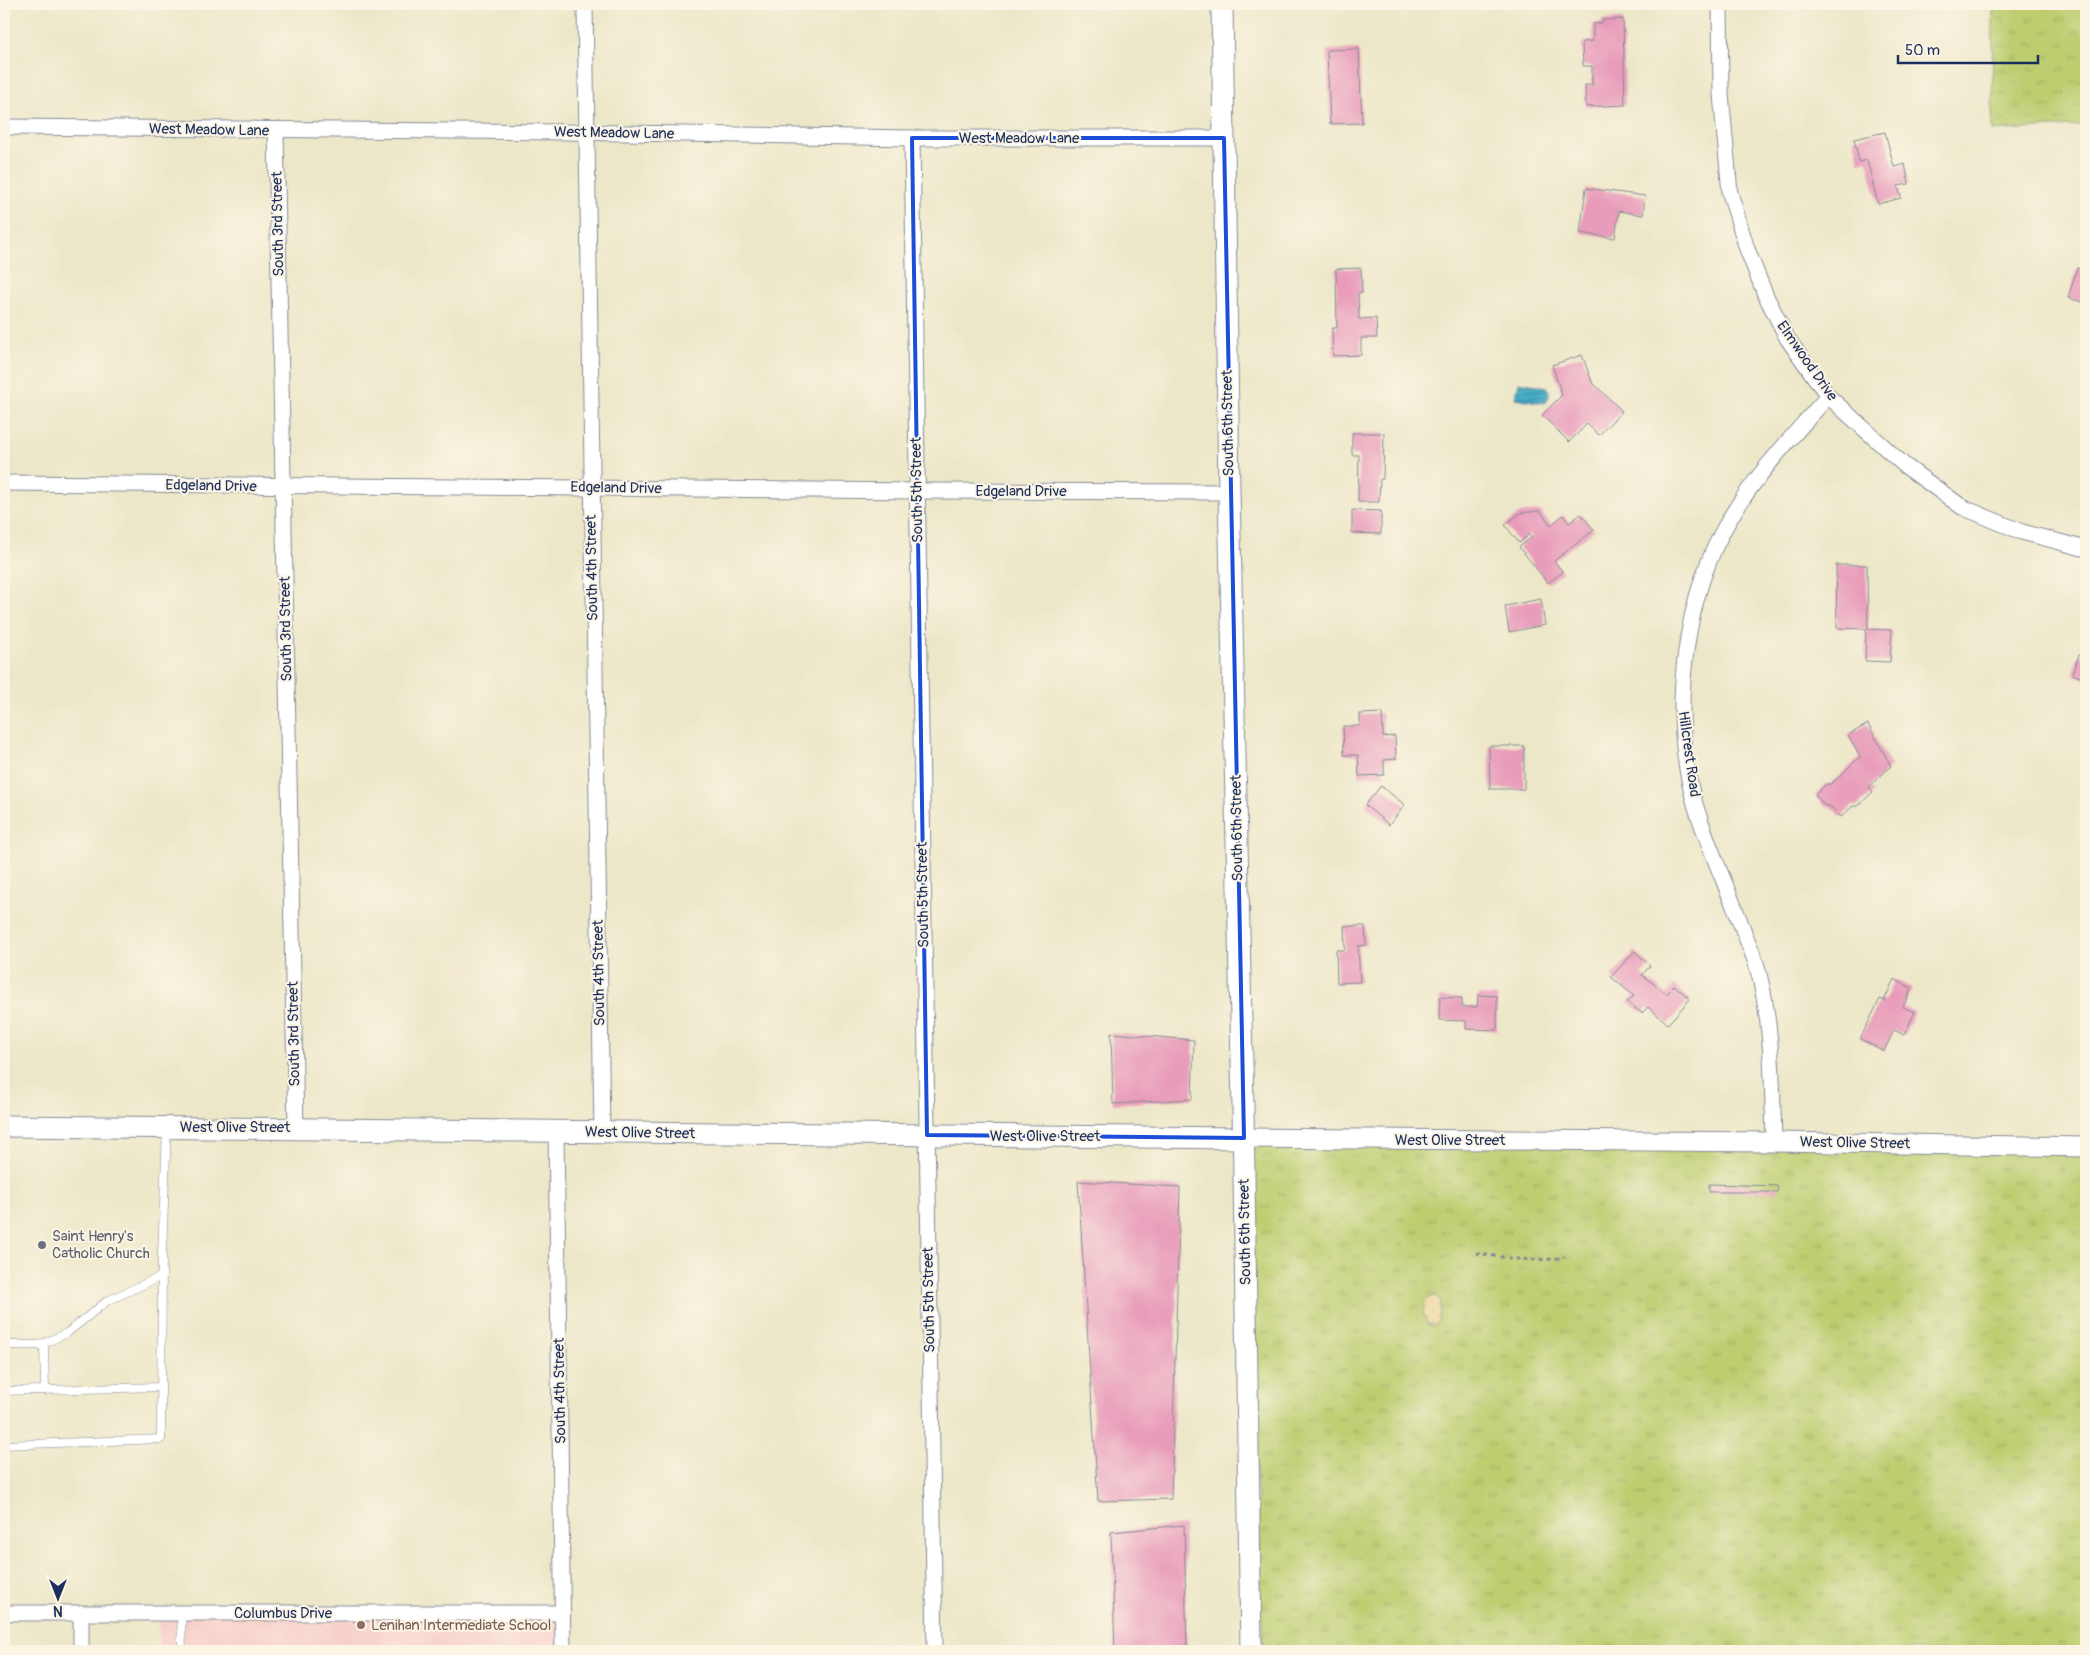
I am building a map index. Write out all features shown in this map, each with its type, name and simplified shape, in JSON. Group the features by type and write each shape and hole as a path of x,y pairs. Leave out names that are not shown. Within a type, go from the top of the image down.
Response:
{"main road":[{"name":"South 6th Street","path":"1222,4 1229,492 1244,1138 1251,1651"},
{"name":"West Olive Street","path":"4,1126 1244,1138"}],"street":[{"name":"South 4th Street","path":"585,4 602,1132"},
{"name":"Elmwood Drive","path":"1720,4 1721,94 1730,193 1747,249 1765,294 1787,338 1828,396 1904,465 1962,507 2022,532 2086,548"},
{"name":"West Meadow Lane","path":"4,127 276,131 586,132 912,138 1224,138"},
{"name":"South 3rd Street","path":"276,131 296,1128"},
{"name":"South 5th Street","path":"912,138 935,1651"},
{"name":"Hillcrest Road","path":"1774,1142 1767,1009 1759,970 1695,803 1687,762 1682,711 1683,682 1687,639 1696,598 1715,547 1731,516 1765,467 1828,396"},
{"name":"Edgeland Drive","path":"4,483 1229,492"},
{"name":"South 4th Street","path":"556,1132 564,1651"},
{"name":"West Olive Street","path":"1244,1138 2086,1146"},
{"name":"Columbus Drive","path":"4,1613 563,1613"},
{"path":"81,1613 81,1651"}],"lane":[{"path":"4,1445 161,1440 162,1276 167,1127"},
{"path":"4,1345 40,1345 67,1333 107,1301 162,1276"},
{"path":"44,1343 45,1390"},
{"path":"4,1391 162,1387"},
{"path":"181,1613 182,1651"}],"path":[{"path":"1476,1253 1527,1260 1550,1260 1565,1257"}],"highlighted area":[{"path":"912,138 1224,138 1244,1138 927,1135"}],"shaded area":[{"name":"Lenihan Intermediate School","path":"159,1613 563,1613 563,1651 159,1651"}],"green space":[{"path":"1993,4 2086,4 2086,125 1992,131"},
{"path":"1244,1138 2086,1147 2086,1651 1263,1651"}],"sand":[{"path":"1432,1296 1437,1297 1441,1302 1439,1321 1435,1326 1428,1324 1423,1314 1425,1302"}],"water":[{"path":"1519,382 1546,387 1550,392 1547,401 1544,403 1515,398"}],"building":[{"path":"1623,19 1625,105 1586,107 1585,85 1592,85 1592,66 1583,66 1582,42 1593,41 1593,24 1602,23 1602,20"},
{"path":"1359,49 1362,123 1330,124 1327,50"},
{"path":"1885,132 1894,167 1905,164 1909,184 1898,186 1901,198 1878,204 1867,160 1859,162 1854,139"},
{"path":"1586,188 1645,196 1643,215 1619,211 1615,238 1580,233"},
{"path":"1361,268 1362,293 1358,293 1359,319 1376,318 1377,338 1361,338 1361,355 1333,356 1332,328 1337,328 1336,269"},
{"path":"2077,268 2086,271 2086,303 2068,298"},
{"path":"1582,355 1592,382 1622,411 1599,435 1587,424 1569,442 1542,415 1562,395 1552,365"},
{"path":"1352,433 1384,433 1383,479 1380,479 1379,502 1358,502 1359,455 1352,455"},
{"path":"1352,510 1381,511 1381,534 1352,533"},
{"path":"1540,511 1551,525 1563,515 1569,523 1581,514 1594,530 1554,561 1563,572 1548,583 1519,547 1532,537 1530,534 1519,543 1505,525 1520,513"},
{"path":"1836,565 1867,565 1868,628 1866,629 1837,628"},
{"path":"1541,599 1545,625 1509,632 1505,606"},
{"path":"1866,629 1892,630 1890,662 1865,661"},
{"path":"2079,655 2086,658 2086,679 2072,674"},
{"path":"1382,713 1383,737 1395,736 1396,759 1384,760 1384,775 1359,776 1358,755 1344,755 1343,726 1360,726 1360,714"},
{"path":"1868,724 1891,766 1869,787 1873,792 1858,806 1853,806 1841,817 1830,806 1825,806 1815,795 1826,784 1831,784 1860,757 1848,735"},
{"path":"1489,746 1524,746 1524,789 1490,789"},
{"path":"1381,786 1405,805 1389,825 1365,805"},
{"path":"1344,926 1365,926 1366,945 1358,946 1360,982 1337,983 1336,950 1345,950"},
{"path":"1635,951 1650,966 1642,975 1667,994 1674,985 1690,999 1668,1024 1648,1007 1642,1013 1627,1002 1634,996 1611,977"},
{"path":"1894,979 1912,988 1903,1007 1915,1012 1904,1035 1894,1030 1884,1051 1860,1039 1880,999 1884,1001"},
{"path":"1478,995 1497,996 1497,1030 1466,1029 1466,1021 1439,1020 1440,997 1462,998 1462,1007 1477,1007"},
{"path":"1111,1033 1194,1040 1192,1099 1113,1104"},
{"path":"1078,1181 1180,1187 1171,1499 1098,1501"},
{"path":"1709,1184 1778,1186 1777,1192 1709,1192"},
{"path":"1184,1525 1187,1651 1115,1651 1111,1532"}],"place":[{"name":"Saint Henry's Catholic Church","path":"42,1245"},
{"name":"Lenihan Intermediate School","path":"361,1625"}]}
